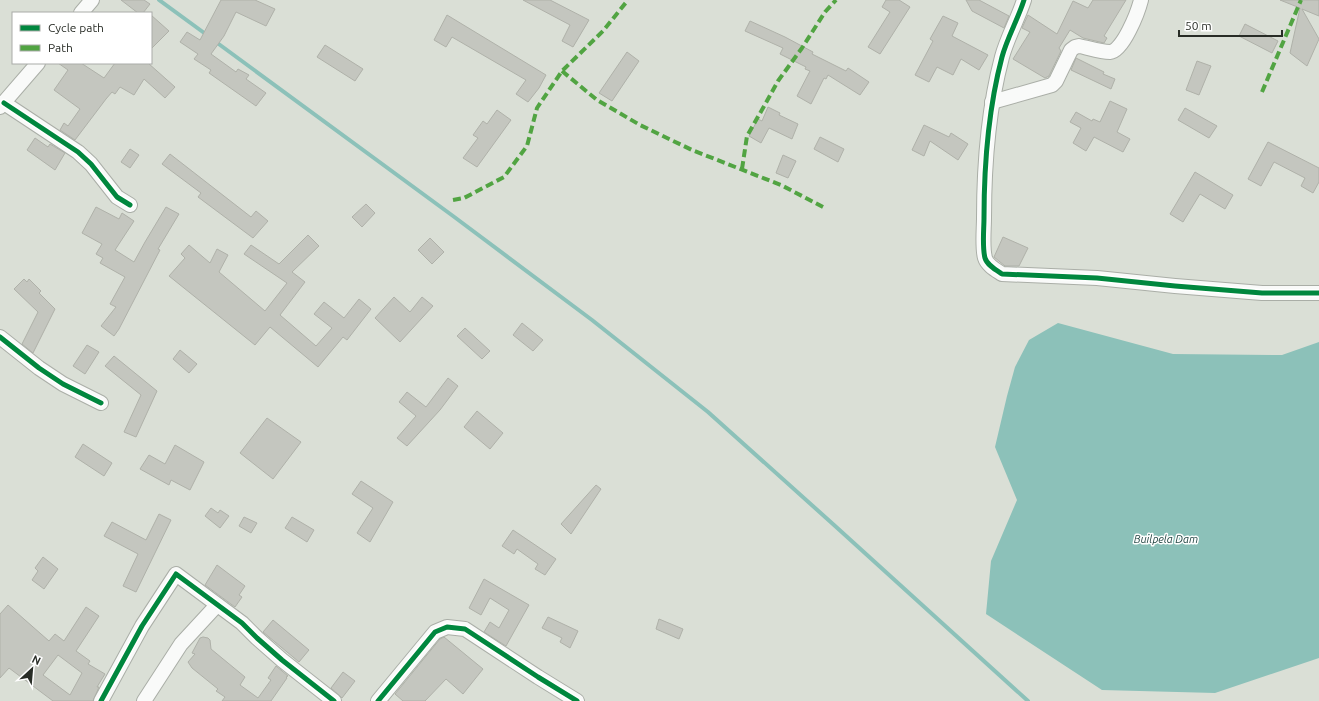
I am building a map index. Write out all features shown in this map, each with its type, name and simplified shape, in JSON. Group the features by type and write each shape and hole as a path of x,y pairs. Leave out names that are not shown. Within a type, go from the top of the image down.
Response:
{"street":[{"path":"82,12 92,0"},
{"path":"1024,0 1003,54 992,102 986,147 984,244 985,259 993,269 1002,274 1097,278 1175,286 1262,292 1319,293"},
{"path":"992,102 1052,84 1056,81 1071,50 1075,47 1079,46 1111,52 1117,49 1124,39 1139,9 1141,0"},
{"path":"37,64 2,105 78,152 91,164 117,197 130,205"},
{"path":"0,337 39,368 63,384 101,403"},
{"path":"101,701 142,626 176,574 217,606 242,623 282,660 334,701"},
{"path":"144,701 181,644 217,606"},
{"path":"378,701 435,632 447,627 465,629 577,701"}],"water":[{"name":"Builpela Dam","path":"1058,323 1173,354 1282,355 1319,342 1319,658 1215,693 1102,690 986,614 991,561 1017,500 995,447 1007,396 1015,367 1029,340"}],"building":[{"path":"121,0 144,0 150,4 144,12 137,12"},
{"path":"221,0 255,0 275,9 266,26 236,12 224,36 211,54 236,72 238,69 249,75 246,79 266,93 256,106 209,73 211,70 194,59 198,54 180,42 187,32 200,40"},
{"path":"523,0 550,0 589,20 573,47 562,41 570,25"},
{"path":"886,0 899,0 910,7 880,54 868,47 890,12 882,7"},
{"path":"966,0 979,0 1009,16 1004,28 972,11"},
{"path":"1093,0 1126,0 1104,36 1107,38 1104,43 1083,38 1070,30 1059,48 1061,51 1049,76 1045,78 1013,59 1030,32 1022,28 1028,15 1057,34 1073,1 1088,8"},
{"path":"1280,0 1319,0 1319,16 1302,9 1319,39 1307,66 1290,53 1300,8"},
{"path":"447,15 546,75 539,88 528,102 516,94 526,80 452,37 446,47 434,40"},
{"path":"152,16 169,31 152,48"},
{"path":"943,16 958,23 952,36 988,55 979,70 961,59 953,75 937,67 929,82 915,75 933,41 930,39"},
{"path":"750,21 785,37 813,52 812,54 846,71 848,68 869,82 860,95 828,75 826,79 824,78 811,104 797,96 810,71 805,69 806,67 780,54 783,48 745,31"},
{"path":"1245,24 1278,41 1272,53 1239,36"},
{"path":"325,45 363,69 355,81 317,57"},
{"path":"627,52 639,61 612,101 599,93"},
{"path":"1076,58 1104,72 1103,74 1115,79 1111,89 1071,70"},
{"path":"1197,61 1211,66 1199,95 1186,90"},
{"path":"59,64 83,64 104,78 114,64 149,64 175,87 165,98 144,79 134,95 120,87 115,94 112,92 106,99 75,140 60,130 64,123 68,126 80,109 54,90 68,70"},
{"path":"1110,101 1127,109 1117,132 1130,139 1123,152 1094,137 1086,151 1073,143 1081,128 1070,122 1076,112 1092,121 1093,119 1100,122"},
{"path":"768,107 780,113 779,115 798,124 792,139 769,128 761,143 749,136 758,119 762,121"},
{"path":"1185,108 1217,126 1209,138 1178,120"},
{"path":"497,110 511,120 477,167 463,158 478,138 473,135 483,121 487,124"},
{"path":"924,125 949,137 951,133 968,144 958,160 930,141 924,156 912,150"},
{"path":"820,137 844,149 838,162 814,149"},
{"path":"35,138 48,147 50,144 65,153 55,170 27,150"},
{"path":"1268,142 1319,168 1319,182 1313,193 1301,186 1305,178 1274,162 1261,186 1248,179"},
{"path":"130,149 139,155 130,168 121,162"},
{"path":"170,154 251,217 256,211 268,221 253,238 198,197 201,193 162,164"},
{"path":"783,155 796,161 788,178 776,173"},
{"path":"1195,172 1233,195 1225,209 1200,194 1183,222 1170,214"},
{"path":"366,204 375,213 362,227 352,217"},
{"path":"96,207 119,219 122,213 134,221 115,250 134,262 166,207 179,214 158,249 160,250 114,336 101,326 116,307 110,304 125,277 100,263 103,258 96,254 102,244 82,233"},
{"path":"308,235 319,246 292,272 305,282 280,315 316,346 332,328 314,314 324,302 344,318 359,299 371,309 347,340 343,337 318,367 270,327 255,345 169,276 185,258 181,254 189,245 210,263 217,249 228,255 219,272 265,311 287,283 244,254 251,245 279,264"},
{"path":"1003,237 1028,248 1019,266 1005,266 994,257"},
{"path":"430,238 444,252 432,264 418,250"},
{"path":"24,279 27,282 29,279 41,291 39,293 55,309 33,353 22,344 38,312 14,289"},
{"path":"394,297 410,312 422,297 433,306 400,342 375,318"},
{"path":"522,323 543,340 533,351 513,335"},
{"path":"465,328 490,351 482,359 457,336"},
{"path":"87,345 99,352 85,374 73,366"},
{"path":"180,350 197,364 189,373 173,359"},
{"path":"114,356 157,391 136,437 124,432 141,395 105,366"},
{"path":"448,378 458,386 440,410 407,446 397,438 416,416 399,402 407,392 426,407"},
{"path":"477,411 503,433 490,449 464,427"},
{"path":"267,418 301,442 273,479 240,453"},
{"path":"83,444 112,463 104,476 75,457"},
{"path":"175,445 204,462 190,490 171,480 169,485 140,469 149,455 165,464"},
{"path":"361,481 393,502 370,542 357,533 373,508 352,494"},
{"path":"596,485 601,489 571,534 561,524"},
{"path":"211,508 218,513 220,510 229,516 220,528 205,516"},
{"path":"159,514 171,520 136,592 123,586 138,554 104,536 112,522 146,540"},
{"path":"244,517 257,523 251,533 239,526"},
{"path":"292,517 314,530 307,542 285,528"},
{"path":"513,530 556,559 545,575 535,569 538,564 517,549 514,554 502,546"},
{"path":"43,557 58,569 44,589 32,580 38,571 35,568"},
{"path":"217,565 245,586 239,595 242,597 235,607 205,585"},
{"path":"484,579 529,605 506,646 484,632 490,622 499,628 509,610 490,598 481,615 469,608"},
{"path":"8,605 49,641 55,634 64,641 86,607 99,616 76,651 90,661 88,664 105,674 97,687 99,687 93,701 53,701 9,668 0,678 0,614","holes":["58,655 82,673 70,695 43,675"]},
{"path":"548,617 578,631 570,648 560,642 562,638 542,628"},
{"path":"659,619 683,629 679,639 656,629"},
{"path":"273,620 309,650 299,662 263,632"},
{"path":"203,637 210,640 211,649 245,677 240,685 258,698 271,680 268,678 276,666 288,676 271,701 222,701 225,697 216,691 218,689 192,668 188,662 195,654 192,653 200,638"},
{"path":"444,637 483,669 463,694 446,679 425,701 403,701 395,694 440,639"},
{"path":"343,672 355,681 342,698 331,688"}],"waterway":[{"path":"159,0 207,35"},
{"path":"216,42 592,320 708,412 1028,701"}],"marked path":[{"path":"453,200 464,198 504,177 527,146 537,108 562,71 603,31 628,0"},
{"path":"742,169 747,136 778,81 802,48 825,12 836,0"},
{"path":"1262,92 1301,0"},
{"path":"562,71 597,100 640,125 692,150 781,185 823,207"}],"cycle path":[{"path":"1024,0 1002,57 990,117 985,177 983,238 985,258 990,265 1002,274 1097,278 1262,293 1319,293"},
{"path":"4,103 78,152 91,164 117,197 130,205"},
{"path":"0,337 39,368 63,384 101,403"},
{"path":"101,701 142,626 176,574 242,623 282,660 334,701"},
{"path":"378,701 435,632 447,627 465,629 577,701"}]}
